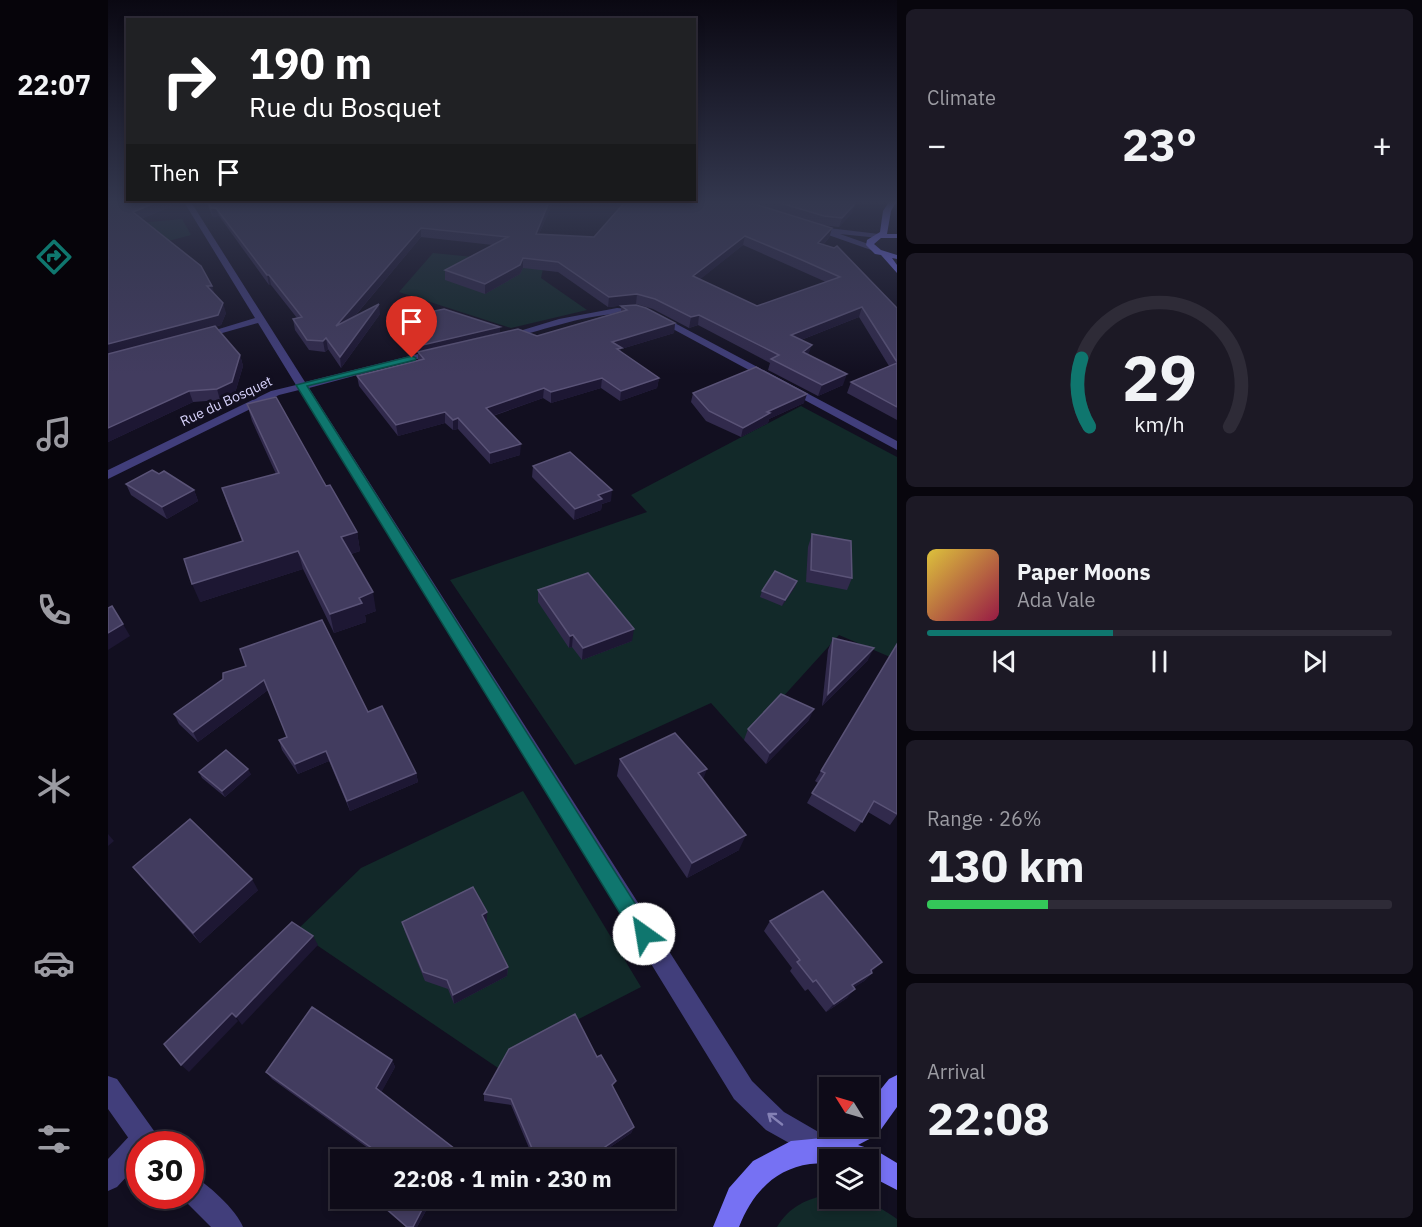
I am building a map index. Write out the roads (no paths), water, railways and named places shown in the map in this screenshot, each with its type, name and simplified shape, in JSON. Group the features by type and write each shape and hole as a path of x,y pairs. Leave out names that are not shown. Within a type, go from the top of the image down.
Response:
{"main road":[{"path":"879,1111 897,1087"},
{"path":"827,1149 848,1137"},
{"path":"726,1227 738,1197 762,1170 791,1154 819,1151"},
{"path":"879,1166 897,1177"}],"street":[{"path":"222,259 742,1090 775,1121 823,1149"},
{"path":"498,338 617,310 635,309 649,313 897,446"},
{"path":"186,340 259,320"},
{"name":"Rue du Bosquet","path":"108,475 275,393 445,351"},
{"path":"108,1088 138,1131"},
{"path":"108,1178 126,1161"},
{"path":"204,1202 230,1227"}]}
